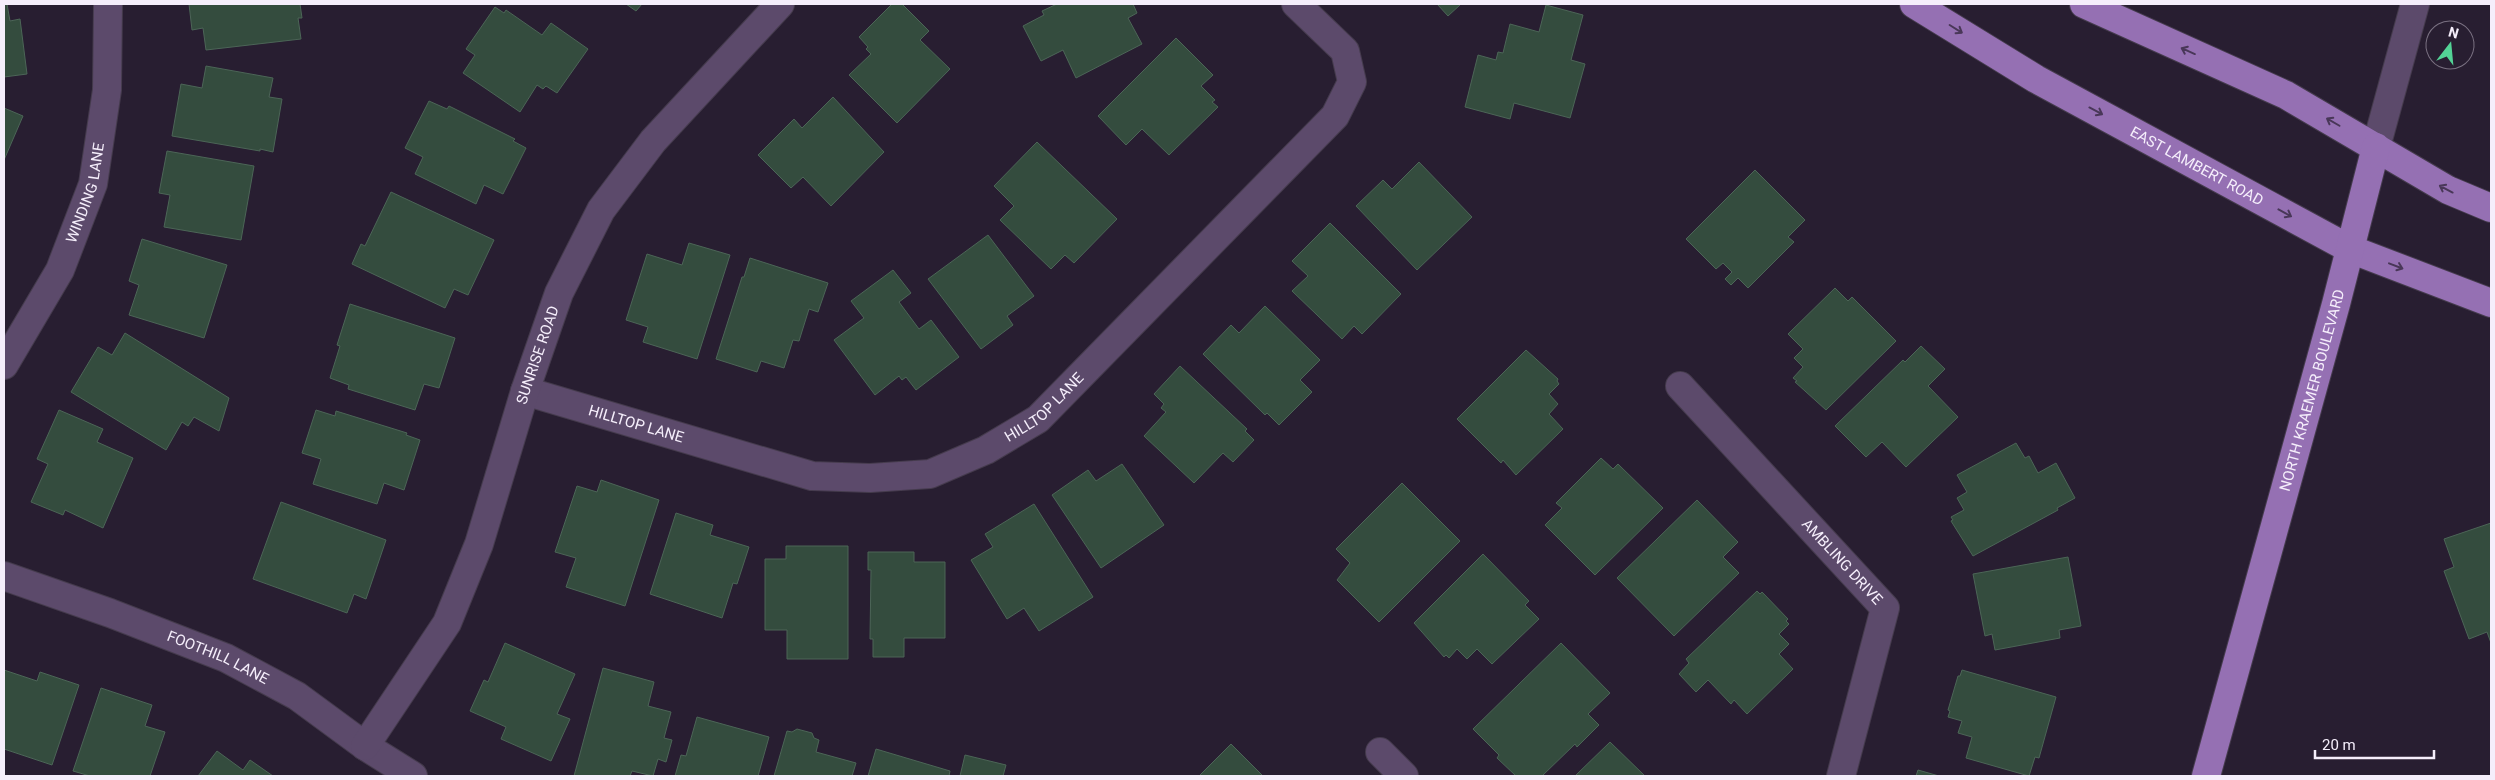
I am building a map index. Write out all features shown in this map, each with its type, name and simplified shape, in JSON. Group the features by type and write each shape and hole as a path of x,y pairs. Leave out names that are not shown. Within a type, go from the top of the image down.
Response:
{"main road":[{"name":"EAST LAMBERT ROAD","path":"1914,4 2036,79 2350,249 2491,303"},
{"path":"2084,4 2286,95 2376,146 2448,190 2491,208"},
{"name":"NORTH KRAEMER BOULEVARD","path":"2206,776 2350,249 2376,146"}],"street":[{"name":"WINDING LANE","path":"4,365 60,270 93,184 107,90 108,4"},
{"name":"SUNRISE ROAD","path":"365,746 447,623 479,544 525,391 559,293 601,210 653,141 780,4"},
{"name":"HILLTOP LANE","path":"525,391 812,476 870,478 930,474 986,450 1038,419 1335,116 1352,82 1345,52 1296,4"},
{"name":"NORTH KRAEMER BOULEVARD","path":"2376,146 2415,4"},
{"name":"AMBLING DRIVE","path":"1680,386 1885,608 1841,776"},
{"name":"FOOTHILL LANE","path":"4,576 110,613 226,658 298,696 365,746 413,776"},
{"path":"1380,752 1404,776"}],"building":[{"path":"4,4 7,4 10,21 20,19 27,74 4,77"},
{"path":"189,4 300,4 302,18 298,18 301,39 206,50 203,28 192,30"},
{"path":"626,4 642,4 636,11"},
{"path":"892,4 902,4 929,31 920,40 950,69 897,123 849,75 871,54 866,49 868,47 859,37"},
{"path":"1057,4 1133,4 1137,13 1128,18 1142,44 1076,78 1063,50 1041,61 1023,26 1044,15 1042,11"},
{"path":"1437,4 1461,4 1448,16"},
{"path":"1546,5 1583,15 1571,60 1585,64 1570,118 1514,103 1510,119 1465,107 1478,55 1496,60 1498,52 1503,53 1510,24 1539,32"},
{"path":"495,7 504,13 506,10 542,35 551,23 588,49 557,93 546,86 543,89 537,85 520,112 463,73 475,55 466,49"},
{"path":"1176,38 1213,75 1201,86 1215,100 1212,102 1218,107 1169,155 1142,129 1126,145 1098,116"},
{"path":"206,66 273,78 269,97 282,99 273,152 172,136 181,84 202,88"},
{"path":"833,97 884,152 831,206 803,177 791,188 758,155 794,119 802,128"},
{"path":"429,101 447,109 449,106 515,139 513,141 526,148 503,194 484,185 476,204 415,174 423,157 405,148"},
{"path":"4,108 23,116 4,160"},
{"path":"1037,142 1117,219 1074,263 1065,255 1051,269 1000,220 1014,206 994,186"},
{"path":"167,151 254,166 241,240 164,227 170,195 159,193"},
{"path":"1419,162 1472,217 1417,270 1356,206 1383,180 1392,189"},
{"path":"1755,170 1805,220 1788,237 1794,242 1748,288 1738,278 1731,285 1725,279 1732,272 1723,263 1716,269 1686,239"},
{"path":"391,192 494,240 468,295 454,289 445,308 352,264 361,244 365,246"},
{"path":"1330,223 1401,294 1362,334 1354,326 1342,339 1292,291 1308,276 1292,261"},
{"path":"988,235 1034,296 1007,316 1013,325 981,349 928,279"},
{"path":"142,239 227,265 204,338 129,315 139,285 129,281"},
{"path":"689,243 730,255 697,359 643,342 648,327 626,320 647,254 682,265"},
{"path":"750,258 828,283 818,312 809,309 799,341 793,340 784,368 761,361 757,372 716,359 742,277 744,277"},
{"path":"893,270 911,293 899,302 919,329 931,320 959,357 916,390 906,377 902,380 899,376 875,395 834,340 864,318 851,301"},
{"path":"1835,288 1848,301 1852,297 1896,341 1826,410 1793,378 1803,367 1794,358 1803,349 1788,334"},
{"path":"350,304 455,338 439,388 424,384 415,410 348,389 349,385 330,378 340,346 337,345"},
{"path":"1265,306 1320,360 1300,380 1312,392 1279,425 1267,413 1265,415 1203,354 1231,325 1239,333"},
{"path":"125,333 229,398 219,431 194,417 188,426 182,422 166,450 71,392 98,347 112,355"},
{"path":"1921,346 1945,369 1928,386 1958,417 1906,467 1882,442 1866,457 1835,426 1903,360 1905,362"},
{"path":"1526,350 1558,379 1559,384 1549,394 1558,404 1549,414 1563,429 1516,475 1503,460 1501,463 1457,419"},
{"path":"1180,366 1247,429 1245,431 1254,440 1233,462 1223,453 1194,483 1144,436 1166,412 1161,408 1164,404 1154,394"},
{"path":"59,410 103,429 97,442 133,458 103,528 65,510 63,515 31,502 48,464 37,459"},
{"path":"316,410 335,416 336,411 407,433 406,435 420,440 404,490 384,483 377,504 313,484 321,459 302,453"},
{"path":"2016,443 2025,458 2029,456 2038,473 2056,463 2075,498 2057,508 2058,510 1973,556 1951,521 1953,520 1951,517 1964,510 1957,498 1967,492 1957,475"},
{"path":"1601,458 1613,469 1618,464 1663,508 1595,575 1545,525 1562,508 1556,503"},
{"path":"1122,464 1164,525 1101,568 1052,495 1088,470 1096,481"},
{"path":"601,480 659,500 625,606 566,587 576,558 555,552 577,486 597,492"},
{"path":"1402,483 1460,541 1379,622 1337,580 1350,563 1336,549"},
{"path":"1697,500 1738,542 1723,557 1739,573 1674,636 1617,578"},
{"path":"281,502 386,540 366,599 354,594 347,613 253,579"},
{"path":"1034,504 1093,597 1039,631 1024,608 1007,619 971,560 993,547 985,534"},
{"path":"676,513 713,525 710,535 749,547 737,584 733,583 722,618 650,594"},
{"path":"2491,523 2491,643 2487,632 2469,639 2444,571 2454,567 2444,539"},
{"path":"786,546 848,546 848,659 787,659 787,630 765,630 765,559 786,559"},
{"path":"868,552 914,552 914,562 945,562 945,638 904,638 904,657 873,657 873,639 870,639 871,570 868,570"},
{"path":"1483,554 1529,601 1525,605 1539,619 1492,664 1477,649 1467,659 1457,649 1449,658 1446,655 1444,657 1414,623"},
{"path":"2068,557 2081,626 2059,630 2060,638 1995,650 1992,634 1985,636 1973,574"},
{"path":"1757,591 1760,594 1762,592 1788,619 1786,621 1789,624 1779,634 1789,644 1779,654 1793,669 1747,714 1734,700 1731,704 1708,680 1696,692 1679,674 1689,663 1686,659"},
{"path":"505,643 575,674 557,714 570,719 551,761 501,739 506,727 470,711 484,680 488,682"},
{"path":"1561,643 1610,693 1588,714 1599,725 1577,747 1575,744 1542,776 1516,776 1497,758 1499,755 1473,729"},
{"path":"603,668 654,682 648,706 671,712 664,738 672,740 666,762 658,759 653,776 632,771 630,776 574,776"},
{"path":"4,670 37,681 40,672 79,685 52,765 4,749"},
{"path":"1962,670 2056,697 2039,758 2035,757 2029,776 1966,758 1972,737 1958,733 1962,721 1948,717 1950,711 1948,710 1958,676 1960,676"},
{"path":"101,688 152,705 145,726 165,732 150,776 90,776 73,771"},
{"path":"697,717 769,737 758,776 675,776 681,755 686,756"},
{"path":"797,729 812,733 814,738 819,740 816,752 856,763 852,776 774,776 787,731 792,732"},
{"path":"1610,742 1645,776 1575,776"},
{"path":"1231,744 1263,776 1199,776"},
{"path":"876,749 950,771 949,776 868,776"},
{"path":"217,751 243,770 250,760 273,776 198,776"},
{"path":"965,755 1006,765 1003,776 960,776"},
{"path":"1918,770 1939,776 1916,776"}]}
